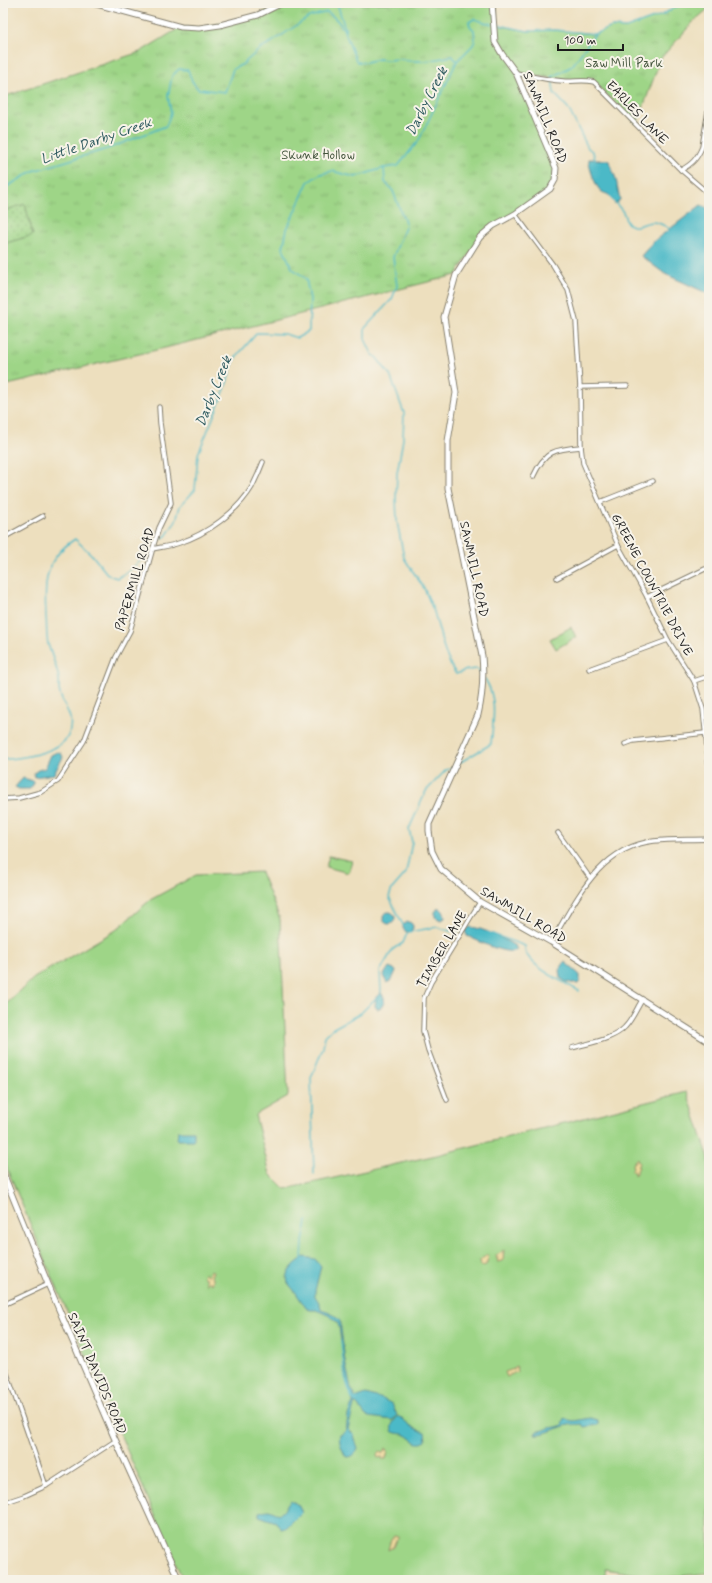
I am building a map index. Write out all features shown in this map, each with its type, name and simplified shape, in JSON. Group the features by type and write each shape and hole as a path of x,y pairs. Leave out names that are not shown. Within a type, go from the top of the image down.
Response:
{"street":[{"path":"93,3 181,26 199,28 220,25 258,15 282,3"},
{"name":"SAWMILL ROAD","path":"492,3 495,42 516,73 556,168 555,180 550,189 515,214 493,226 480,237 456,275 444,317 456,393 448,442 448,488 482,656 484,682 478,715 430,824 429,832 432,851 441,869 480,902 551,942 709,1042"},
{"name":"EARLES LANE","path":"516,73 550,80 589,80 594,82 681,170 709,194"},
{"path":"681,170 690,165 697,158 702,147 709,105"},
{"name":"GREENE COUNTRIE DRIVE","path":"515,214 553,265 568,290 576,321 580,387 580,447 583,463 618,544 647,597 668,640 694,682 703,709 709,766"},
{"path":"580,387 628,386"},
{"name":"PAPERMILL ROAD","path":"3,799 19,798 41,792 58,780 84,741 116,657 130,632 152,549 159,528 171,503 159,407"},
{"path":"532,477 542,460 549,454 560,448 580,447"},
{"path":"152,549 179,544 203,533 223,518 238,505 252,488 263,462"},
{"path":"600,502 653,481"},
{"path":"3,538 43,516"},
{"path":"557,578 618,544"},
{"path":"647,597 705,569"},
{"path":"589,669 668,640"},
{"path":"694,682 709,676"},
{"path":"625,744 633,741 705,733"},
{"path":"558,833 590,878"},
{"path":"551,942 590,878 612,857 635,845 653,841 709,839"},
{"name":"TIMBER LANE","path":"447,1100 428,1050 423,1031 424,998 431,982 480,902"},
{"path":"572,1048 611,1037 626,1027 642,1000"},
{"name":"SAINT DAVIDS ROAD","path":"3,1173 5,1185 115,1440 179,1580"},
{"path":"3,1305 48,1284"},
{"path":"3,1362 46,1486"},
{"path":"3,1503 24,1496 46,1486 115,1440"}],"green space":[{"name":"Skunk Hollow","path":"282,3 497,3 496,25 528,31 555,30 595,34 612,27 626,28 662,15 675,7 688,3 709,3 709,8 694,21 661,58 637,124 594,82 573,81 516,73 556,168 550,189 480,237 456,275 165,348 3,386 3,97 140,52 181,27 199,28 258,15"},
{"path":"25,204 33,235 3,244 3,211"},
{"path":"571,627 576,637 556,649 550,639"},
{"path":"329,856 352,861 349,873 326,867"},
{"path":"261,872 280,919 288,1096 255,1115 270,1174 285,1189 437,1155 687,1092 709,1158 709,1573 661,1578 605,1569 606,1580 183,1580 3,1159 3,1007 34,978 116,930 150,900 196,875"}],"sand":[{"path":"637,1158 639,1164 637,1166 639,1167 634,1176 634,1172 631,1170 633,1168 632,1164"},
{"path":"504,1250 503,1261 498,1262 496,1256"},
{"path":"487,1255 489,1256 486,1265 481,1266 480,1260"},
{"path":"210,1270 213,1271 211,1277 213,1278 213,1283 211,1284 209,1281 206,1285 206,1279 204,1278 203,1274 205,1273 208,1276"},
{"path":"515,1366 517,1367 518,1372 507,1377 505,1372 514,1369"},
{"path":"386,1448 388,1450 386,1459 382,1459 382,1457 378,1458 377,1456 379,1451 382,1453"},
{"path":"394,1535 398,1536 398,1538 393,1547 388,1550 391,1539"}],"water":[{"path":"589,159 609,161 616,179 620,200 615,204 609,195 597,187"},
{"path":"701,205 709,209 709,294 665,274 641,256 654,241"},
{"path":"57,752 61,753 63,757 54,774 35,777 34,773 45,768 51,755"},
{"path":"23,778 33,781 33,785 30,789 19,789 15,787"},
{"path":"438,908 444,912 445,918 441,920 435,917 435,912"},
{"path":"389,912 393,914 395,918 393,922 389,924 385,922 383,918 385,914"},
{"path":"406,922 410,922 412,923 412,931 406,932 403,929 403,925"},
{"path":"469,927 493,934 515,946 517,950 500,950 467,936 465,931"},
{"path":"565,962 580,975 580,981 578,984 566,982 560,978 559,970"},
{"path":"389,967 396,971 392,980 387,983 383,976"},
{"path":"381,993 384,997 384,1002 380,1009 377,1009 375,1006 376,997"},
{"path":"178,1131 194,1131 194,1140 177,1140"},
{"path":"304,1257 315,1259 321,1266 315,1296 320,1304 321,1310 333,1314 340,1321 345,1361 351,1388 355,1398 366,1394 383,1399 392,1404 397,1415 393,1420 369,1417 366,1416 355,1402 348,1429 354,1435 358,1449 355,1454 349,1457 345,1456 341,1446 340,1435 346,1431 348,1415 353,1402 347,1384 339,1327 337,1322 330,1316 316,1310 306,1308 288,1283 287,1278 289,1271"},
{"path":"398,1416 414,1428 425,1432 426,1441 423,1443 417,1443 406,1435 393,1432 392,1426"},
{"path":"591,1418 598,1420 598,1425 584,1427 582,1424 571,1425 542,1434 535,1434 537,1431 562,1425 564,1419 574,1421"},
{"path":"291,1500 298,1505 302,1512 286,1528 281,1529 276,1522 259,1516 259,1512 267,1510 281,1513"}],"waterway":[{"path":"337,3 346,32"},
{"name":"Darby Creek","path":"495,24 528,31 555,30 595,34 612,27 626,28 662,15 675,7 688,3"},
{"name":"Little Darby Creek","path":"3,189 33,171 107,149 166,126 171,113 168,96 172,76 179,69 188,70 192,81 198,89 225,92 233,69 243,64 261,48 309,17 327,12 334,17 343,28 357,62 366,62 379,59 428,61 452,56 457,61"},
{"name":"Darby Creek","path":"3,759 18,758 54,748 67,738 69,732 71,723 59,692 58,675 47,637 45,605 46,583 48,573 57,555 75,539 92,555 108,575 117,578 129,571 140,561 148,545 166,536 176,521 180,506 195,490 198,454 225,389 236,357 257,333 285,334 297,338 309,331 310,299 306,279 292,268 283,248 287,229 308,182 320,174 332,171 355,177 384,168 398,166 419,140 457,61 473,45 475,40 474,30 470,26 469,22 474,19 491,24"},
{"path":"595,34 572,66 552,77 554,93 568,108 588,148 593,152 595,160"},
{"path":"384,168 385,182 393,191 406,225 393,257 397,286 392,299 365,328 365,339 372,354 390,375 404,413 403,439 397,473 396,498 397,521 404,558 424,588 434,612 445,652 456,674 467,670 478,669 482,674"},
{"path":"610,195 625,215 626,221 632,226 655,222 670,229"},
{"path":"459,763 491,744 494,711 492,694 485,679"},
{"path":"404,927 389,897 392,889 406,873 412,842 409,829 426,791 446,770 453,767"},
{"path":"409,932 437,927 450,931 462,931"},
{"path":"487,932 525,946 526,953 530,960 537,966 579,991"},
{"path":"381,993 380,971 393,949 403,943 407,933"},
{"path":"314,1174 311,1078 323,1048 325,1036 332,1029 361,1013 377,997"},
{"path":"302,1260 303,1242 307,1221"},
{"path":"341,1341 345,1377 352,1399 357,1398"}],"park label":[{"name":"Saw Mill Park","path":"624,62"}]}
